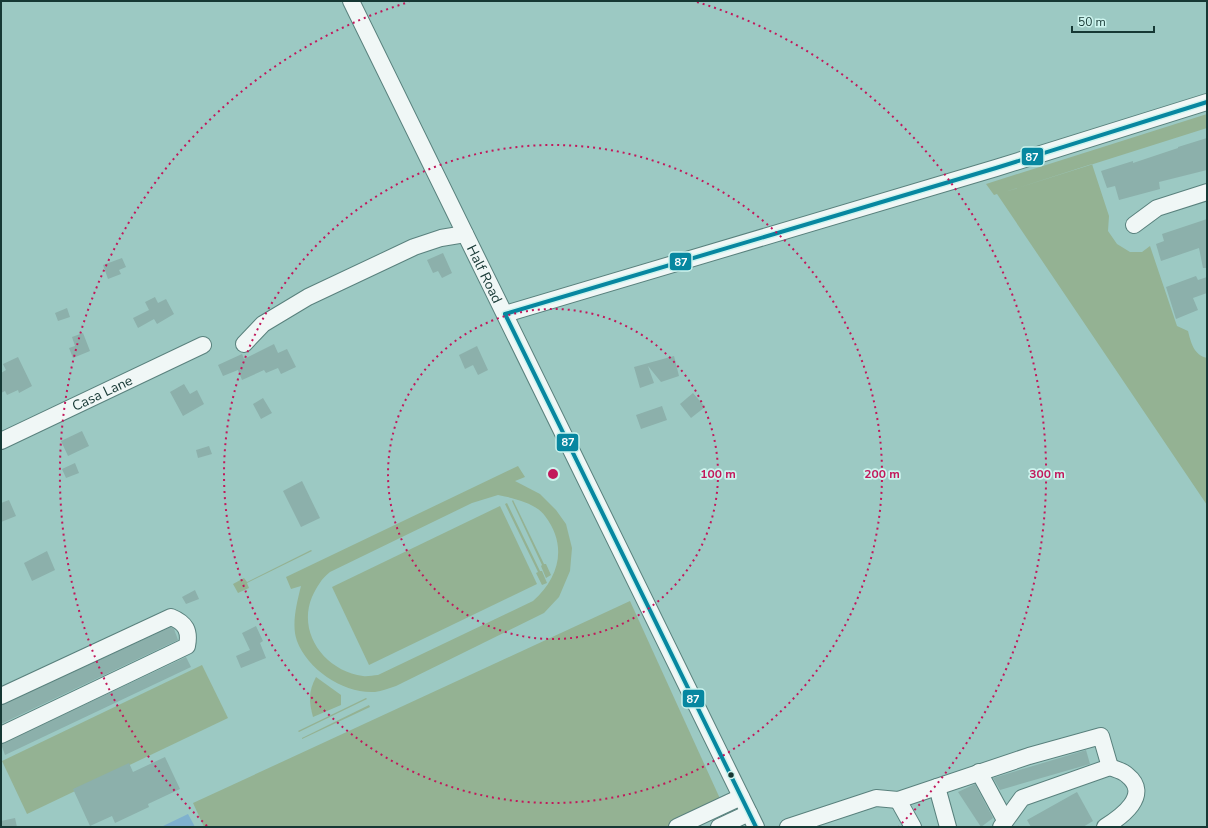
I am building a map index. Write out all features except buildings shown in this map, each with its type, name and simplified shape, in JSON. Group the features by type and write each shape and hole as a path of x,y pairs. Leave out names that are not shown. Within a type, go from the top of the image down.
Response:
{"street":[{"name":"Half Road","path":"351,1 752,820"},
{"path":"505,314 996,168 1207,102"},
{"path":"1134,225 1157,208 1207,192"},
{"path":"244,344 263,324 308,296 414,247 441,238 465,234"},
{"name":"Casa Lane","path":"1,441 203,345"},
{"path":"1,696 171,617 180,621 186,628 189,635 187,646 1,735"},
{"path":"788,827 876,798 898,800 1029,756 1101,736 1110,767"},
{"path":"979,772 1003,823 1022,798 1110,767 1127,774 1134,786 1136,795 1132,807 1122,817 1105,827"},
{"path":"937,787 948,827"},
{"path":"676,827 741,797"},
{"path":"898,800 913,827"},
{"path":"720,827 752,820"}],"green space":[{"path":"1207,114 1207,128 1092,164 1109,216 1108,231 1117,244 1130,252 1142,252 1150,246 1177,326 1188,331 1196,351 1207,358 1207,505 997,194 994,195 986,184"},
{"path":"518,466 525,477 515,481 540,494 556,510 566,524 572,548 570,571 559,597 544,613 396,686 375,692 363,692 351,689 328,678 309,661 302,652 295,635 295,614 301,586 291,589 286,577","holes":["498,495 530,504 541,511 552,527 556,539 558,550 554,572 542,592 533,601 378,675 365,676 349,673 337,667 326,658 318,648 308,624 308,611 312,597 324,577 330,572 472,503"]},
{"path":"513,500 544,564 546,564 551,575 546,578 541,566 542,565 512,501"},
{"path":"507,503 547,583 542,585 536,573 538,572 505,504"},
{"path":"500,506 537,584 369,665 332,587"},
{"path":"311,550 312,551 247,583 249,588 238,593 233,584 244,578 247,582"},
{"path":"630,601 722,803 669,827 204,827 193,803"},
{"path":"202,665 228,718 27,814 2,761"},
{"path":"316,677 341,695 341,705 313,717 310,692"},
{"path":"366,698 367,699 299,732 298,731"},
{"path":"369,705 370,707 302,739 302,738"}],"water":[{"path":"188,814 195,827 161,827"}],"transit line":[{"name":"87","path":"505,314 996,168 1207,102"},
{"name":"87","path":"505,314 756,827"}]}
